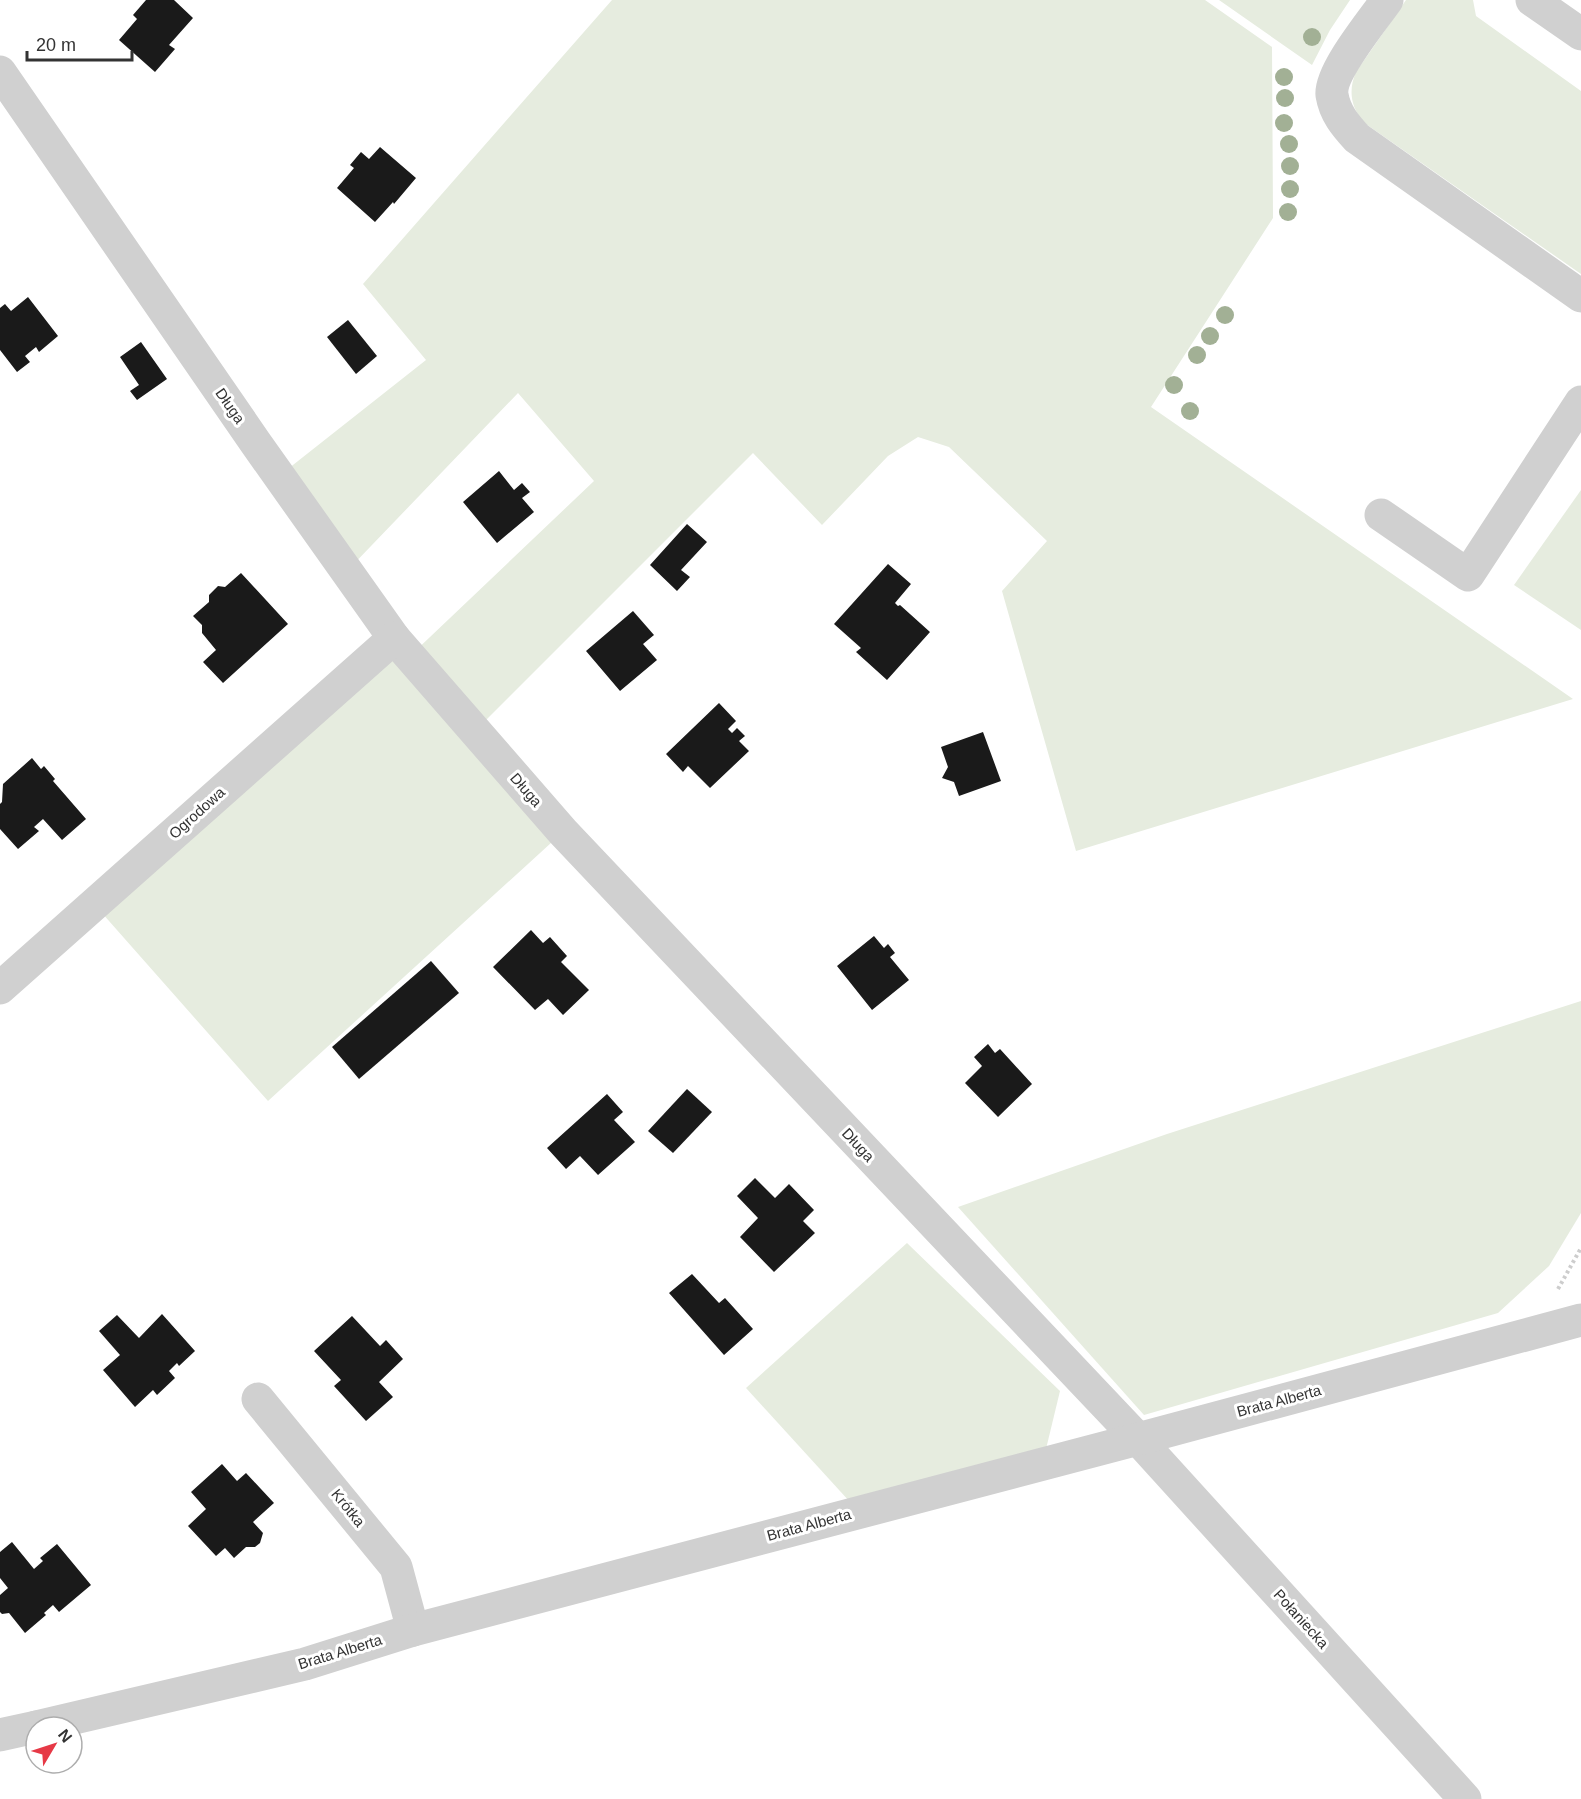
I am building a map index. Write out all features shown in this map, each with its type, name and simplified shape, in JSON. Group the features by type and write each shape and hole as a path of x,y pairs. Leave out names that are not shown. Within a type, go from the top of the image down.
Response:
{"street":[{"path":"1387,0 1336,74 1332,92 1337,111 1345,124 1357,138 1581,297"},
{"path":"1532,0 1581,34"},
{"name":"Długa","path":"0,72 394,638 563,832 1138,1439"},
{"path":"1381,515 1468,575 1581,402"},
{"name":"Ogrodowa","path":"0,988 394,638"},
{"name":"Brata Alberta","path":"84,1716 305,1664 413,1630 1581,1320"},
{"name":"Krótka","path":"258,1399 396,1567 413,1630"},
{"name":"Połaniecka","path":"1138,1439 1465,1799"},
{"name":"Brata Alberta","path":"0,1736 24,1730"}],"path":[{"path":"1553,1298 1581,1248"}],"shaded area":[{"path":"612,0 1205,0 1272,47 1273,218 1151,407 1573,699 1076,851 1002,591 1047,541 949,447 918,437 888,456 822,525 753,453 475,731 563,832 268,1101 94,904 394,638 410,656 594,481 518,393 347,571 279,476 426,360 363,284"},
{"path":"1219,0 1350,0 1330,30 1312,65"},
{"path":"1406,0 1473,0 1476,16 1581,91 1581,274 1363,122 1359,116 1352,98 1352,86 1356,72"},
{"path":"1581,490 1581,630 1514,585"},
{"path":"1581,1001 1581,1213 1549,1266 1498,1313 1144,1415 958,1207 1167,1134"},
{"path":"907,1243 1060,1391 1046,1449 850,1502 746,1388"}],"building":[{"path":"146,0 174,0 193,18 169,45 175,49 155,72 119,40 137,19 133,15"},
{"path":"380,147 416,178 375,222 337,188 354,168 350,165 361,152 369,159"},
{"path":"28,297 58,336 39,352 36,347 25,356 30,362 17,372 0,350 0,308 5,304 11,311"},
{"path":"348,320 377,356 356,374 327,337"},
{"path":"141,342 167,379 137,400 130,391 139,385 120,357"},
{"path":"499,471 514,490 522,483 530,492 522,498 534,512 497,543 463,502"},
{"path":"687,524 707,542 681,570 690,577 677,591 650,565"},
{"path":"888,564 911,584 895,603 930,632 887,680 856,652 861,648 834,624"},
{"path":"241,573 288,624 223,683 203,662 216,650 202,633 202,625 193,616 209,602 209,595 218,586 225,587"},
{"path":"633,611 654,635 643,644 657,660 620,691 586,651"},
{"path":"719,703 736,721 728,729 732,733 737,728 745,736 739,741 749,751 710,788 688,766 683,772 666,754"},
{"path":"983,732 1001,781 959,796 954,782 942,778 948,767 941,747"},
{"path":"32,758 41,769 44,766 55,779 53,781 86,819 62,840 43,819 34,827 39,831 18,849 0,829 3,784"},
{"path":"531,930 543,943 550,937 567,956 561,962 589,990 563,1015 548,999 535,1010 493,967"},
{"path":"874,936 884,948 888,944 895,953 890,957 909,980 872,1010 837,966"},
{"path":"431,961 459,993 359,1079 332,1047"},
{"path":"988,1044 995,1053 1000,1049 1032,1084 998,1117 965,1083 982,1066 974,1057"},
{"path":"687,1089 712,1112 673,1153 648,1131"},
{"path":"607,1094 623,1112 614,1120 635,1142 598,1175 580,1156 566,1169 547,1148"},
{"path":"755,1178 775,1198 789,1184 814,1210 803,1221 815,1233 774,1272 740,1237 758,1218 737,1196"},
{"path":"692,1274 719,1303 725,1298 753,1329 724,1355 669,1293"},
{"path":"162,1314 195,1351 179,1366 177,1363 169,1371 175,1378 157,1395 153,1390 135,1407 103,1370 120,1355 99,1331 117,1315 139,1338"},
{"path":"352,1316 380,1346 386,1340 403,1359 379,1382 393,1397 366,1421 334,1386 341,1380 314,1351"},
{"path":"222,1464 237,1481 246,1473 274,1503 253,1522 263,1533 260,1543 255,1547 246,1547 234,1558 225,1548 216,1556 188,1526 206,1509 191,1492"},
{"path":"12,1542 34,1569 43,1561 40,1558 57,1544 91,1585 59,1612 53,1605 44,1613 46,1615 25,1633 9,1613 0,1612 0,1595 8,1588 0,1578 0,1552"}]}
